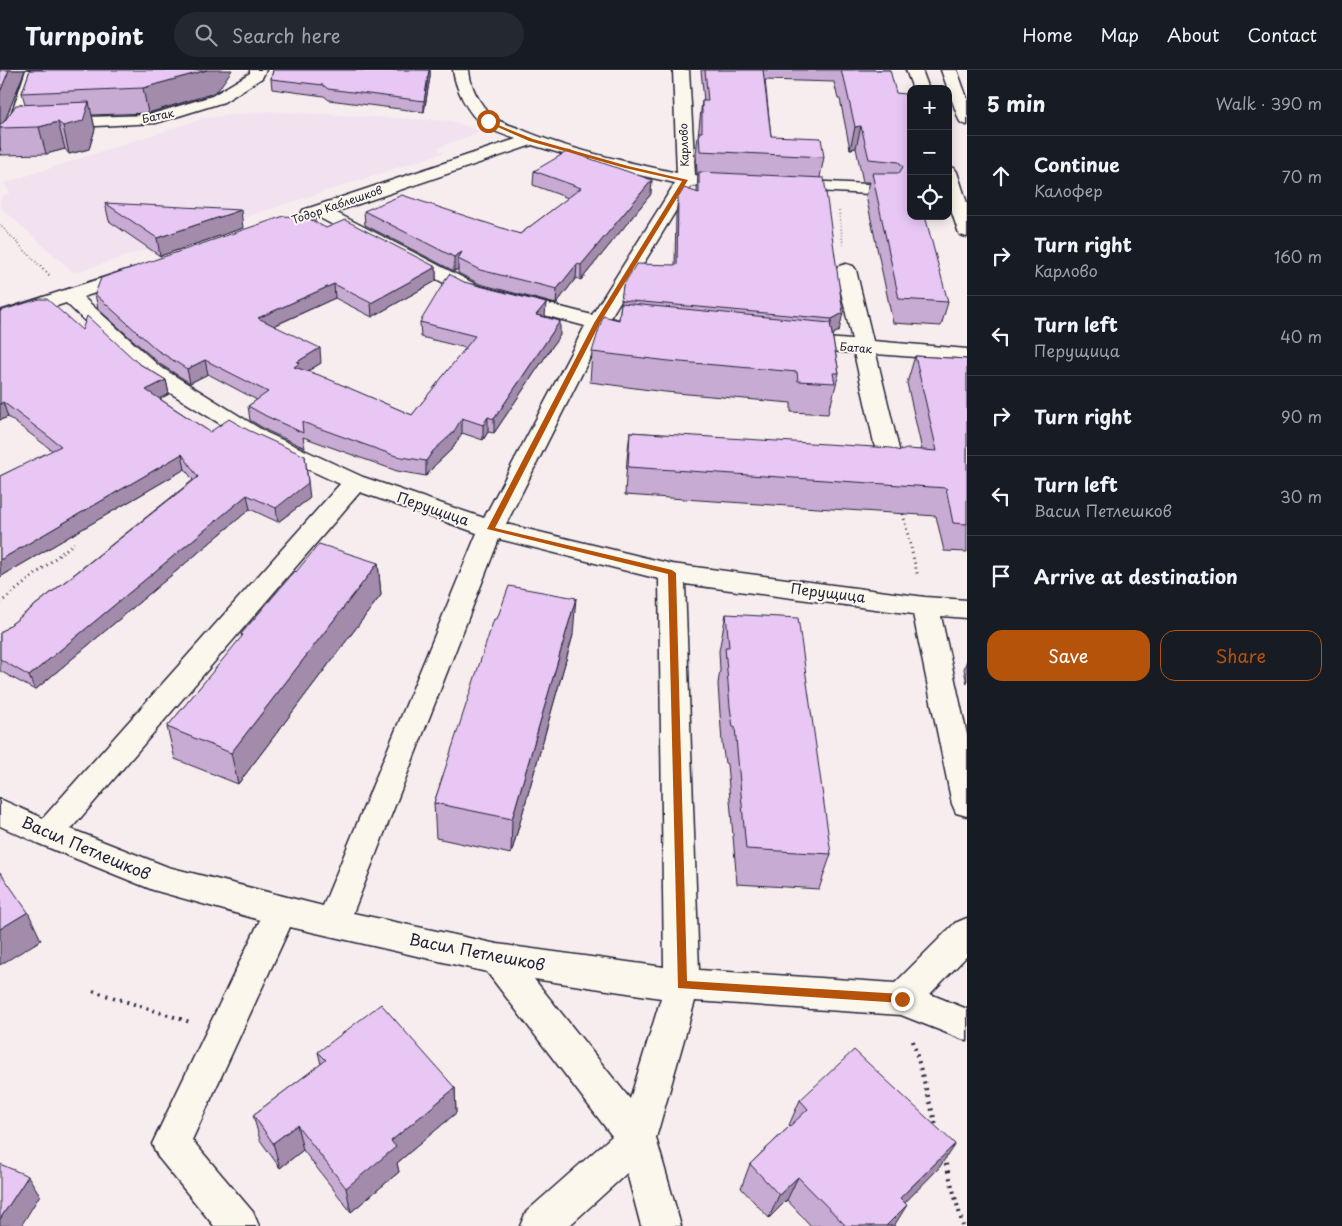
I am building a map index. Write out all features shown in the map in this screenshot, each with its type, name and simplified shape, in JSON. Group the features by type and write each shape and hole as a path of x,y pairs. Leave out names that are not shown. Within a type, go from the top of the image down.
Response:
{"street":[{"path":"0,149 6,145 15,125 34,70"},
{"name":"Батак","path":"15,125 150,120 218,99 257,75 258,70"},
{"path":"462,70 462,81 473,103 488,121 531,140 627,167 686,180 723,182"},
{"name":"Карлово","path":"333,922 490,529 597,323 686,180 681,70"},
{"path":"914,70 920,85"},
{"path":"950,70 967,120"},
{"name":"Тодор Каблешков","path":"292,220 531,140"},
{"path":"949,175 967,231"},
{"path":"770,184 887,190"},
{"path":"320,211 472,290 597,323 636,327"},
{"path":"0,318 154,268"},
{"path":"846,270 892,470"},
{"name":"Перущица","path":"70,296 152,371 259,438 355,482 490,529 672,573 925,606 967,609"},
{"name":"Батак","path":"775,340 967,355"},
{"path":"48,834 355,482"},
{"path":"540,1226 637,1138 682,985 672,573"},
{"path":"925,606 967,804"},
{"name":"Васил Петлешков","path":"0,812 48,834 164,880 282,911 496,959 682,985 902,999 967,1026"},
{"path":"239,1226 171,1144 282,911"},
{"path":"902,999 967,933"},
{"path":"496,959 637,1138 661,1226"}],"path":[{"path":"836,187 846,270"},
{"path":"0,225 70,296"},
{"path":"892,470 925,606"},
{"path":"0,603 74,543"},
{"path":"93,990 224,1034"},
{"path":"902,999 937,1131"},
{"path":"942,1150 963,1226"}],"shaded area":[{"path":"267,111 452,121 482,131 438,148 443,153 74,273 0,207 0,197 10,193 4,183 204,118"}],"building":[{"path":"0,70 9,70 0,92"},
{"path":"30,70 207,70 143,88 22,93"},
{"path":"273,70 429,70 424,101 328,89 323,85 271,79"},
{"path":"705,70 763,70 771,136 821,138 824,157 700,151 699,132 702,132 702,101 708,101"},
{"path":"841,70 890,70 896,93 905,94 907,101 907,220 926,220 948,302 899,299 872,173 899,173 903,167 899,162 869,159 861,126 855,127"},
{"path":"89,102 83,121 63,126 58,122 39,127 0,128 0,124 4,122 16,105"},
{"path":"568,151 652,180 581,265 577,264 557,289 480,270 458,259 462,252 454,257 364,211 402,195 520,234 581,188 534,171"},
{"path":"699,172 824,178 843,313 832,319 621,300 623,286 636,264 677,265 678,198 684,188 699,193"},
{"path":"105,203 241,210 157,238"},
{"path":"284,216 308,218 326,228 345,220 436,267 371,303 334,284 258,318 320,348 297,362 300,363 294,367 319,375 412,415 475,336 420,322 449,274 464,282 546,303 536,315 560,321 494,419 488,417 483,425 462,418 453,433 433,451 426,461 396,456 302,422 303,433 266,416 248,406 268,392 205,360 187,369 157,350 95,294 101,278"},
{"path":"39,299 47,299 82,330 87,316 138,363 166,380 146,390 210,432 229,419 248,430 305,456 308,483 276,508 247,495 29,676 0,659 0,633 198,477 182,454 0,560 0,476 61,446 3,402 0,404 0,311"},
{"path":"621,303 830,323 839,373 833,373 835,383 798,381 797,372 592,352 603,316 619,320"},
{"path":"915,356 967,359 967,524 953,523 946,488 628,467 630,432 891,448 900,451 907,449 937,451"},
{"path":"319,544 378,563 231,753 167,727 243,635 241,634"},
{"path":"509,586 576,598 512,819 434,803 494,619 497,619"},
{"path":"726,614 798,618 831,854 746,849 735,727 733,727 730,707 725,647 729,647"},
{"path":"0,872 28,912 0,929"},
{"path":"381,1004 455,1088 391,1141 396,1147 346,1188 297,1125 273,1143 253,1115 326,1060 318,1052"},
{"path":"854,1050 955,1144 900,1198 907,1205 886,1226 846,1226 798,1177 779,1195 750,1164 808,1109 800,1100"},
{"path":"0,1164 28,1176 0,1219"}],"route":[{"path":"488,121 531,140 627,167 686,180 597,323 490,529 672,573 682,985 902,999"}]}
